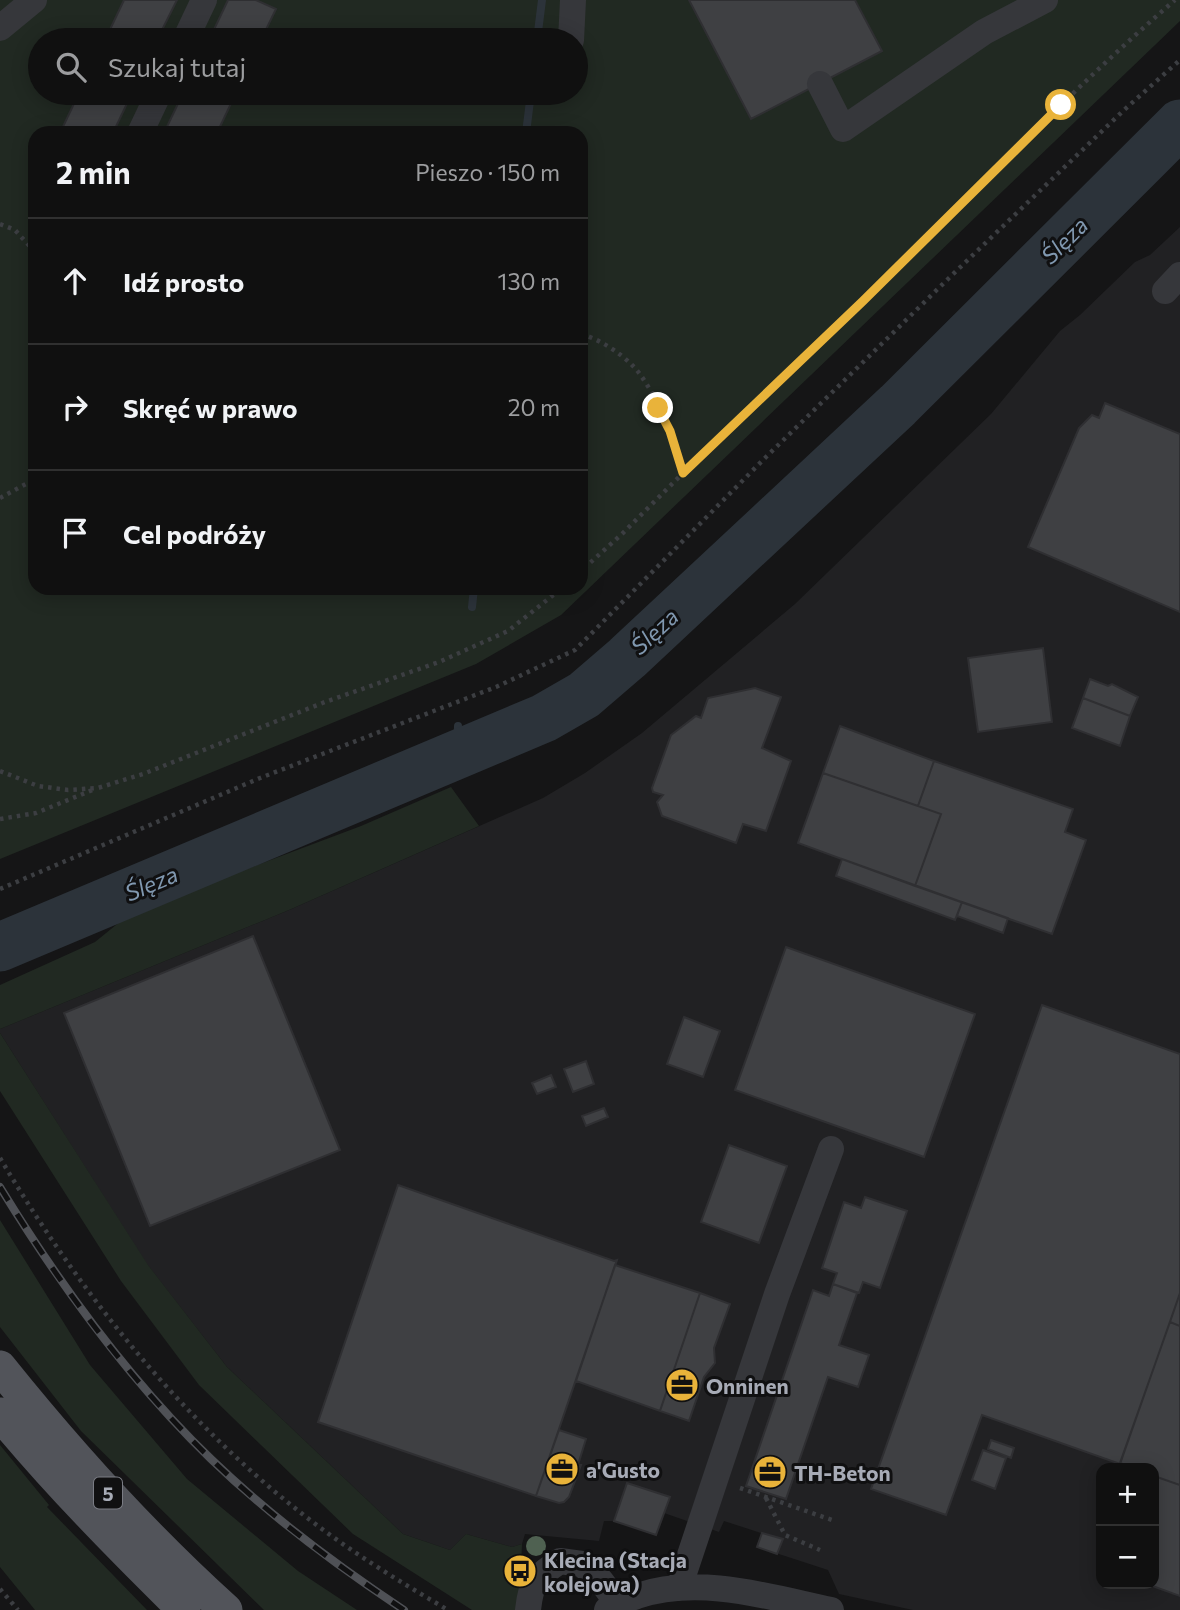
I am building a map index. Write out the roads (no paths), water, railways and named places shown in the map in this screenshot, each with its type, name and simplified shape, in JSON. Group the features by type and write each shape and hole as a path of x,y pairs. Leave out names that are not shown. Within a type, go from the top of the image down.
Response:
{"main road":[{"name":"5","path":"0,1367 100,1485 226,1610"},
{"name":"5","path":"0,1414 41,1463 119,1547 184,1610"}],"street":[{"path":"0,28 34,0"},
{"path":"191,28 204,0"},
{"path":"572,28 573,0"},
{"path":"820,83 843,129 984,32 1045,0"},
{"path":"143,126 153,105"},
{"path":"679,1588 777,1294 831,1149"},
{"path":"528,1610 531,1587 539,1576 560,1561 582,1564 601,1581 613,1607 637,1596 679,1588 719,1588 831,1610"}],"waterway":[{"path":"538,28 542,0"},
{"path":"527,126 530,105"},
{"name":"Ślęza","path":"0,947 544,718 584,695 898,405 1180,124"},
{"path":"472,607 473,595"},
{"path":"457,755 458,726"}],"railway":[{"path":"0,1187 71,1295 151,1397 233,1480 280,1520 404,1610"}],"place":[{"name":"Onninen","path":"682,1385"},
{"name":"a'Gusto","path":"562,1469"},
{"name":"TH-Beton","path":"770,1472"},
{"name":"Klecina (Stacja kolejowa)","path":"520,1571"}]}
